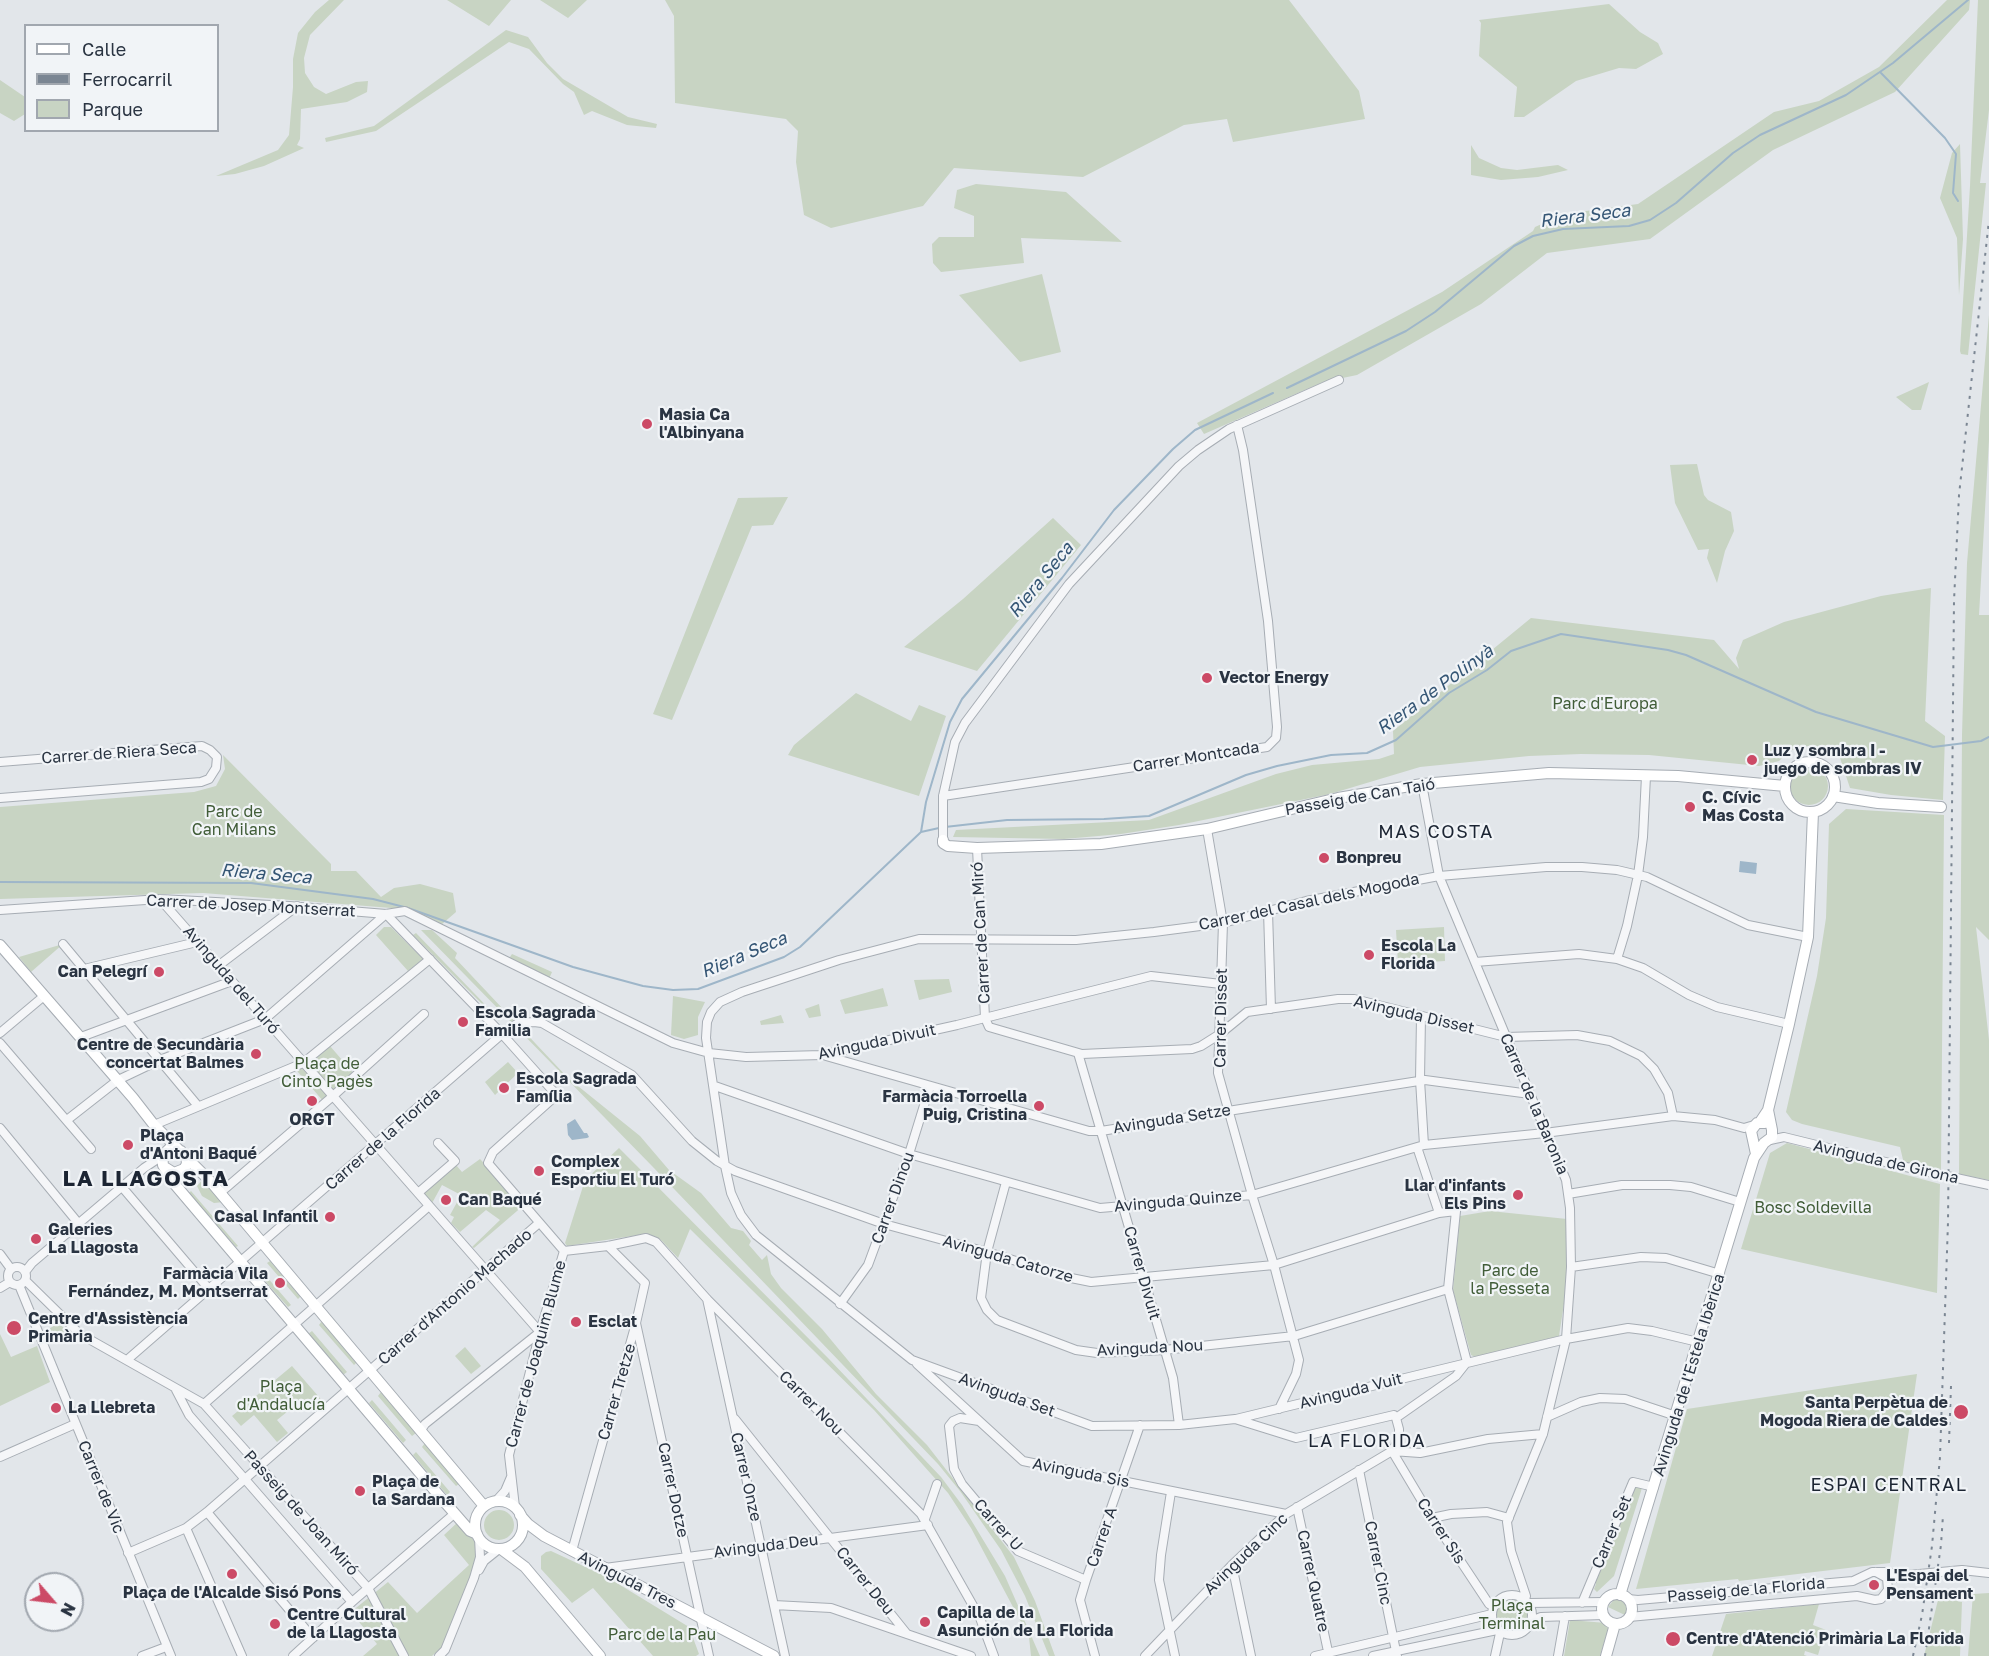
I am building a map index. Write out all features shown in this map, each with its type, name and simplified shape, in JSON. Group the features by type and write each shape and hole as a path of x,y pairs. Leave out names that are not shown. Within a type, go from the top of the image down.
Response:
{"main road":[{"path":"1811,761 1822,765 1832,774 1835,782 1833,796 1828,804 1813,812 1805,812 1795,807 1789,801 1785,786 1790,771 1800,764 1811,761"},
{"name":"Passeig de Can Taió","path":"943,840 943,843 948,846 977,848 1101,844 1207,829 1338,798 1422,784 1549,773 1678,776 1785,786"},
{"path":"1833,796 1878,803 1941,807"},
{"name":"Avinguda de l'Estela Ibèrica","path":"1624,1597 1654,1487 1756,1154 1789,1024 1808,937 1813,812"},
{"path":"0,945 156,1126 220,1193 484,1506"},
{"path":"156,1126 161,1134 162,1161 172,1181 454,1514 487,1546 500,1549 525,1567 600,1656"},
{"path":"163,1154 172,1148 183,1153 188,1161 184,1169 174,1173 166,1168"},
{"path":"478,1536 476,1519 484,1506 496,1501 506,1502 518,1511 523,1527 518,1540 525,1567"},
{"name":"Avinguda Tres","path":"518,1511 528,1524 544,1536 774,1656"},
{"path":"500,1549 532,1535 544,1536"},
{"path":"1613,1595 1624,1597 1631,1608 1629,1617 1621,1623 1609,1622 1603,1615 1604,1602 1613,1595"},
{"path":"1606,1656 1615,1624"}],"street":[{"path":"943,840 943,796 955,742 965,723 1052,605 1179,466 1206,444 1283,401 1339,380"},
{"name":"Carrer Montcada","path":"943,796 1267,747 1276,738 1268,621 1243,450 1237,425"},
{"name":"Carrer de Riera Seca","path":"0,762 202,746 217,757 216,768 209,779 201,782 0,798"},
{"path":"1617,959 1638,875 1643,837 1646,776"},
{"name":"Carrer de la Baronia","path":"1422,784 1440,876 1566,1180 1568,1194 1571,1267 1566,1339 1543,1434 1509,1518"},
{"name":"Carrer Disset","path":"1207,829 1223,923 1218,1073 1294,1336 1299,1366 1279,1409"},
{"name":"Carrer de Can Miró","path":"977,848 985,1018"},
{"name":"Carrer del Casal dels Mogoda","path":"709,1053 706,1030 711,1012 720,1002 742,992 839,960 919,939 1076,940 1223,923 1306,901 1440,876 1546,867 1617,870 1672,887 1748,925 1808,937"},
{"name":"Carrer de Josep Montserrat","path":"0,910 160,899 390,913 405,910 543,979"},
{"name":"Avinguda del Turó","path":"160,899 540,1332"},
{"path":"218,966 297,906"},
{"path":"1268,911 1271,1009"},
{"path":"68,1120 118,1080 160,1060 265,1019 390,913 430,959 502,1034"},
{"path":"84,969 198,942"},
{"path":"63,944 198,1106"},
{"path":"1475,962 1579,954 1617,959 1643,968 1689,995 1717,1007 1789,1024"},
{"path":"156,1126 198,1106 303,1063 430,959"},
{"name":"Avinguda Divuit","path":"543,979 673,1043 709,1053 746,1057 822,1056 1151,976 1221,984"},
{"path":"81,1037 231,981"},
{"path":"0,1033 44,996"},
{"name":"Avinguda Disset","path":"985,1018 989,1027 1082,1054 1192,1049 1220,1034 1247,1012 1338,999 1354,999 1506,1037 1576,1035 1610,1041 1641,1056 1654,1069 1668,1093 1673,1116"},
{"path":"220,1193 424,1014"},
{"path":"1421,1016 1421,1146 1439,1213 1456,1211 1448,1289 1467,1362"},
{"name":"Carrer de la Florida","path":"127,1360 502,1034 518,1023 542,1023 632,1075 682,1132 725,1166"},
{"name":"Carrer de Joaquim Blume","path":"502,1034 553,1091 551,1100 493,1152 488,1163 564,1251 540,1332 509,1455 518,1511"},
{"path":"0,1043 91,1149"},
{"name":"Avinguda Set","path":"709,1053 725,1166 731,1193 741,1215 756,1235 912,1360 1092,1426 1179,1425 1235,1419 1296,1438 1394,1415 1396,1418 1456,1376 1467,1362"},
{"name":"Carrer Divuit","path":"1078,1053 1164,1350 1178,1402 1179,1425"},
{"name":"Avinguda Setze","path":"822,1056 1089,1131 1101,1131 1420,1080 1530,1094"},
{"name":"Avinguda Quinze","path":"715,1086 909,1154 1100,1208 1252,1194 1421,1146 1673,1116 1715,1120 1760,1132"},
{"name":"Carrer Dinou","path":"840,1304 868,1265 909,1154 930,1086"},
{"path":"0,1128 80,1224"},
{"name":"Avinguda de Girona","path":"1760,1132 1989,1185"},
{"path":"418,1193 455,1161 438,1143"},
{"path":"0,1288 20,1280 32,1263 163,1154"},
{"name":"Avinguda Catorze","path":"725,1166 884,1224 1091,1282 1274,1265 1439,1213"},
{"name":"Avinguda Nou","path":"1006,1182 987,1252 981,1298 987,1310 997,1320 1076,1350 1097,1353 1164,1350 1294,1336 1448,1289"},
{"path":"1568,1194 1622,1185 1670,1185 1691,1187 1740,1202"},
{"path":"122,1187 209,1289"},
{"path":"204,1404 429,1206"},
{"name":"Carrer d'Antonio Machado","path":"128,1553 186,1528 207,1512 539,1223"},
{"name":"Carrer Nou","path":"564,1251 608,1246 646,1238 656,1242 707,1299 927,1522 980,1618 994,1656"},
{"name":"Carrer Tretze","path":"572,1551 636,1323 645,1283 608,1246"},
{"path":"0,1254 11,1269"},
{"path":"1571,1267 1641,1257 1666,1258 1720,1274"},
{"path":"19,1267 20,1280 8,1275 11,1269 19,1267"},
{"name":"Passeig de Joan Miró","path":"20,1280 80,1334 204,1404 368,1588 404,1656"},
{"name":"Carrer de Vic","path":"20,1280 75,1424 171,1656"},
{"name":"Carrer Onze","path":"707,1299 785,1656"},
{"name":"Carrer Dotze","path":"636,1323 710,1656"},
{"name":"Avinguda Vuit","path":"1235,1419 1566,1339 1628,1328 1652,1330 1698,1342"},
{"path":"421,1430 425,1424 540,1332"},
{"name":"Avinguda Sis","path":"912,1360 1023,1461 1286,1514"},
{"name":"Passeig de Joan Miró","path":"176,1390 189,1415 352,1602"},
{"path":"1546,1417 1581,1402 1600,1398 1625,1399 1676,1416"},
{"name":"Carrer Deu","path":"732,1416 907,1634"},
{"name":"Carrer U","path":"979,1421 960,1418 949,1426 954,1469 962,1484 1018,1551 1086,1580"},
{"path":"1396,1418 1399,1440 1392,1451 1420,1453 1488,1439 1543,1434"},
{"path":"0,1457 75,1424"},
{"name":"Carrer A","path":"1086,1580 1140,1425"},
{"name":"Avinguda Cinc","path":"1145,1656 1232,1565 1286,1514 1392,1451"},
{"name":"Carrer Sis","path":"1392,1451 1432,1518 1493,1611"},
{"name":"Carrer Cinc","path":"1359,1470 1396,1653"},
{"path":"496,1501 505,1491 511,1477"},
{"name":"Carrer Set","path":"1582,1603 1633,1482 1654,1487"},
{"path":"927,1522 937,1484"},
{"path":"1171,1492 1159,1580 1171,1627 1175,1656"},
{"name":"Carrer Quatre","path":"1297,1507 1329,1654"},
{"path":"207,1512 313,1638"},
{"path":"1432,1518 1451,1514 1487,1512 1509,1518 1507,1522 1511,1551 1532,1612 1532,1621"},
{"path":"293,1656 454,1514"},
{"name":"Avinguda Deu","path":"605,1568 830,1538 927,1522"},
{"path":"186,1528 242,1656"},
{"path":"439,1656 445,1650 474,1578 480,1557 478,1536"},
{"path":"474,1578 484,1561 500,1549"},
{"path":"1232,1565 1251,1656"},
{"path":"1876,1572 1884,1575 1888,1580 1899,1576 1962,1570 1989,1572"},
{"path":"1876,1572 1889,1572 1899,1576"},
{"name":"Passeig de la Florida","path":"1624,1597 1638,1600 1846,1582 1876,1572"},
{"path":"1863,1577 1860,1587 1864,1596"},
{"path":"1086,1580 1080,1600 1095,1656"},
{"name":"Passeig de la Florida","path":"1629,1617 1864,1596 1875,1600 1881,1599 1888,1590 1888,1580"},
{"path":"1315,1656 1493,1611 1499,1601 1508,1596 1517,1596 1527,1601 1604,1602"},
{"path":"774,1605 831,1608 971,1656"},
{"path":"1493,1611 1499,1631 1495,1656"},
{"path":"1373,1656 1499,1631 1514,1635 1522,1633 1532,1621 1540,1617 1603,1615"},
{"path":"1558,1656 1565,1616"},
{"path":"142,1656 166,1647"}],"green space":[{"path":"329,0 344,0 310,35 304,58 305,73 314,87 326,94 356,82 368,81 367,92 347,102 301,109 300,139 297,145 304,148 264,166 235,174 216,176 278,150 289,135 293,59 298,33 315,12"},
{"path":"447,0 511,0 489,26"},
{"path":"540,0 587,0 568,18"},
{"path":"665,0 1289,0 1359,91 1365,119 1233,142 1227,119 1184,125 1083,177 954,168 923,206 831,228 804,215 796,162 798,131 786,119 675,103 674,16"},
{"path":"1947,0 1970,0 1969,10 1895,92 1773,150 1650,239 1547,253 1481,304 1357,375 1323,382 1204,434 1197,423 1442,292 1533,231 1535,227 1564,214 1638,204 1774,112 1819,101 1879,67"},
{"path":"1978,0 1989,0 1989,110 1980,183 1986,183 1968,355 1961,354 1960,351"},
{"path":"1609,4 1640,32 1658,43 1663,54 1636,69 1619,68 1576,81 1524,117 1514,117 1517,87 1479,56 1481,23 1479,20"},
{"path":"506,30 528,37 547,63 563,79 628,117 657,124 656,128 627,125 592,111 584,115 574,92 563,84 529,49 509,42 376,131 326,142 325,138 374,126"},
{"path":"0,80 24,96 24,115 14,121 0,113"},
{"path":"1960,144 1963,239 1959,295 1957,238 1940,198 1952,153"},
{"path":"1471,145 1479,158 1501,168 1517,170 1558,165 1568,170 1538,177 1501,180 1471,175"},
{"path":"976,184 1066,192 1122,242 1021,238 1024,263 941,272 933,263 932,244 939,237 974,237 974,216 954,208 957,190"},
{"path":"1042,274 1061,352 1020,362 959,295"},
{"path":"1989,315 1989,440 1979,615 1989,615 1989,940 1976,927 1989,1040 1989,1180 1959,1174 1962,735 1967,563"},
{"path":"1929,382 1921,410 1912,410 1896,397"},
{"path":"1697,464 1704,495 1708,500 1731,512 1734,531 1725,551 1717,583 1707,558 1709,549 1698,550 1675,503 1670,465"},
{"path":"788,497 773,525 752,526 672,720 653,714 738,498"},
{"path":"1053,518 1081,545 977,671 904,647 963,599"},
{"name":"Parc d'Europa","path":"1931,588 1925,721 1945,736 1943,800 1850,788 1840,758 1825,748 1808,746 1789,751 1779,761 1759,766 1649,755 1581,754 1529,756 1420,767 1330,794 1179,825 1121,834 1064,839 953,837 956,830 1149,820 1276,774 1312,765 1379,759 1394,754 1393,731 1531,618 1714,640 1739,669 1736,658 1743,640 1784,622 1881,596"},
{"path":"856,693 911,721 919,705 946,716 919,796 788,755 794,745"},
{"name":"Parc de Can Milans","path":"223,755 331,864 331,871 356,871 381,897 394,888 420,884 453,893 456,912 441,925 404,909 203,893 0,899 0,807 194,792 216,786 225,769"},
{"path":"1809,767 1816,768 1822,773 1827,779 1827,793 1822,799 1816,804 1809,805 1802,804 1796,799 1791,793 1790,786 1791,779 1796,773 1802,768"},
{"path":"1846,809 1944,815 1941,1169 1904,1164 1900,1147 1802,1124 1792,1120 1786,1112 1817,976 1826,918 1829,824"},
{"path":"384,927 391,927 423,959 408,971 376,935"},
{"path":"1444,927 1445,961 1398,964 1396,930"},
{"path":"421,930 432,930 457,953 455,958 568,1078 640,1136 669,1170 701,1193 731,1228 743,1231 751,1241 749,1245 762,1260 767,1255 771,1274 781,1288 822,1329 876,1394 927,1445 1014,1557 1035,1601 1055,1656 1049,1656 1025,1596 1001,1550 938,1464 652,1166"},
{"path":"416,933 500,1020 499,1021 413,935"},
{"path":"63,944 31,972 19,957"},
{"path":"512,954 552,972 549,979 508,960"},
{"path":"949,979 952,992 919,1000 914,980"},
{"path":"883,988 888,1006 845,1014 840,1000"},
{"path":"673,996 705,1002 698,1017 698,1035 684,1039 671,1035"},
{"path":"819,1004 821,1016 809,1018 805,1009"},
{"path":"781,1015 784,1023 761,1025 760,1021"},
{"name":"Plaça de Cinto Pagès","path":"330,1046 355,1075 324,1102 297,1071"},
{"path":"508,1062 518,1073 495,1095 485,1082"},
{"name":"Bosc Soldevilla","path":"1787,1143 1940,1184 1937,1293 1741,1249 1770,1153"},
{"path":"619,1148 829,1359 941,1477 962,1505 1005,1576 1040,1656 1031,1656 1029,1637 971,1528 948,1493 874,1410 690,1229 678,1258 662,1241 645,1234 567,1246 565,1243 585,1180"},
{"path":"480,1159 524,1205 474,1248 472,1247 500,1220 486,1210 460,1232 451,1223 454,1217 450,1215 461,1195 442,1185 431,1205 422,1193 456,1165 462,1172"},
{"path":"204,1178 224,1202 214,1203 202,1196 197,1186"},
{"path":"191,1191 238,1246 236,1247 189,1193"},
{"name":"Parc de la Pesseta","path":"1490,1211 1567,1219 1567,1284 1559,1336 1477,1358 1471,1355 1453,1290 1460,1216"},
{"path":"270,1261 301,1296 298,1299 267,1263"},
{"path":"260,1269 291,1305 288,1307 257,1272"},
{"path":"322,1321 357,1362 354,1365 319,1325"},
{"path":"59,1323 69,1333 48,1341 45,1331"},
{"path":"312,1331 347,1372 343,1375 308,1334"},
{"path":"0,1334 11,1357 37,1346 50,1382 0,1406"},
{"path":"465,1347 481,1366 471,1374 455,1356"},
{"name":"Plaça d'Andalucía","path":"292,1366 326,1405 317,1415 303,1399 277,1420 288,1433 277,1442 254,1415 241,1426 232,1416"},
{"path":"1917,1374 1890,1563 1739,1581 1738,1579 1636,1589 1687,1409"},
{"path":"381,1392 416,1433 412,1436 378,1396"},
{"path":"372,1400 406,1440 403,1443 369,1403"},
{"path":"425,1443 459,1484 456,1486 422,1447"},
{"path":"416,1452 450,1492 447,1495 413,1455"},
{"path":"1634,1485 1642,1488 1614,1576 1597,1592 1594,1589 1595,1580"},
{"path":"499,1510 510,1514 514,1525 510,1536 499,1540 488,1536 484,1525 488,1514"},
{"path":"459,1521 475,1542 477,1552 472,1578 441,1648 432,1656 363,1656 377,1644 351,1612 388,1582 417,1613 469,1565 444,1535"},
{"name":"Parc de la Pau","path":"551,1551 607,1577 689,1627 699,1654 696,1656 653,1656 593,1588 572,1603 541,1569 541,1556"},
{"path":"1989,1593 1989,1656 1968,1656 1973,1594"},
{"name":"Plaça Terminal","path":"1512,1595 1526,1601 1532,1615 1526,1629 1512,1635 1498,1629 1492,1615 1498,1601"},
{"path":"1613,1595 1620,1595 1628,1599 1631,1608 1629,1617 1608,1607 1613,1601"},
{"path":"1939,1596 1962,1602 1960,1656 1924,1656"},
{"path":"1819,1604 1813,1625 1826,1630 1823,1640 1810,1636 1808,1640 1821,1645 1818,1655 1805,1651 1804,1655 1807,1656 1712,1656 1726,1614"},
{"path":"1570,1620 1606,1623 1608,1629 1600,1656 1564,1656"}],"water":[{"path":"1740,861 1757,863 1756,874 1739,872"},
{"path":"575,1119 589,1137 572,1140 568,1135 567,1124"}],"waterway":[{"name":"Riera Seca","path":"1287,388 1406,331 1435,312 1514,246 1533,236 1563,229 1629,226 1650,220 1676,203 1733,153 1760,135 1846,95 1893,63 1968,0"},
{"path":"1881,73 1945,138 1956,154 1953,193 1958,201"},
{"name":"Riera Seca","path":"0,882 251,883 373,899 408,908 573,967 643,986 673,990 698,989 784,957 800,947 921,832 926,802 950,722 962,699 1062,578 1114,510 1173,449 1195,430 1273,393"},
{"name":"Riera de Polinyà","path":"945,827 1007,820 1149,816 1246,775 1277,766 1331,755 1367,753 1396,740 1449,693 1487,670 1511,651 1561,634 1668,650 1686,655 1816,712 1933,747 1981,741 1989,737"},
{"name":"Riera de Polinyà","path":"921,832 939,828"}],"railway":[{"path":"1913,1656 1922,1615 1932,1546 1940,1457 1948,1222 1954,601 1959,495 1989,220"},
{"path":"1949,1443 1951,1386"},
{"path":"1925,1656 1941,1545 1943,1515"}],"place":[{"name":"Masia Ca l'Albinyana","path":"647,424"},
{"name":"Vector Energy","path":"1207,678"},
{"name":"Luz y sombra I - juego de sombras IV","path":"1752,760"},
{"name":"C. Cívic Mas Costa","path":"1690,807"},
{"name":"Bonpreu","path":"1324,858"},
{"name":"Escola La Florida","path":"1369,955"},
{"name":"Can Pelegrí","path":"159,972"},
{"name":"Escola Sagrada Familia","path":"463,1022"},
{"name":"Centre de Secundària concertat Balmes","path":"256,1054"},
{"name":"Escola Sagrada Família","path":"504,1088"},
{"name":"ORGT","path":"312,1101"},
{"name":"Farmàcia Torroella Puig, Cristina","path":"1039,1106"},
{"name":"Plaça d'Antoni Baqué","path":"128,1145"},
{"name":"Complex Esportiu El Turó","path":"539,1171"},
{"name":"Llar d'infants Els Pins","path":"1518,1195"},
{"name":"Can Baqué","path":"446,1200"},
{"name":"Casal Infantil","path":"330,1217"},
{"name":"Galeries La Llagosta","path":"36,1239"},
{"name":"Farmàcia Vila Fernández, M. Montserrat","path":"280,1283"},
{"name":"Esclat","path":"576,1322"},
{"name":"Centre d'Assistència Primària","path":"14,1328"},
{"name":"La Llebreta","path":"56,1408"},
{"name":"Santa Perpètua de Mogoda Riera de Caldes","path":"1961,1412"},
{"name":"Plaça de la Sardana","path":"360,1491"},
{"name":"Plaça de l'Alcalde Sisó Pons","path":"232,1574"},
{"name":"L'Espai del Pensament","path":"1874,1585"},
{"name":"Capilla de la Asunción de La Florida","path":"925,1622"},
{"name":"Centre Cultural de la Llagosta","path":"275,1624"},
{"name":"Centre d'Atenció Primària La Florida","path":"1673,1639"}],"district":[{"name":"MAS COSTA","path":"1436,832"},
{"name":"LA LLAGOSTA","path":"146,1179"},
{"name":"LA FLORIDA","path":"1367,1441"},
{"name":"ESPAI CENTRAL","path":"1889,1485"}]}
